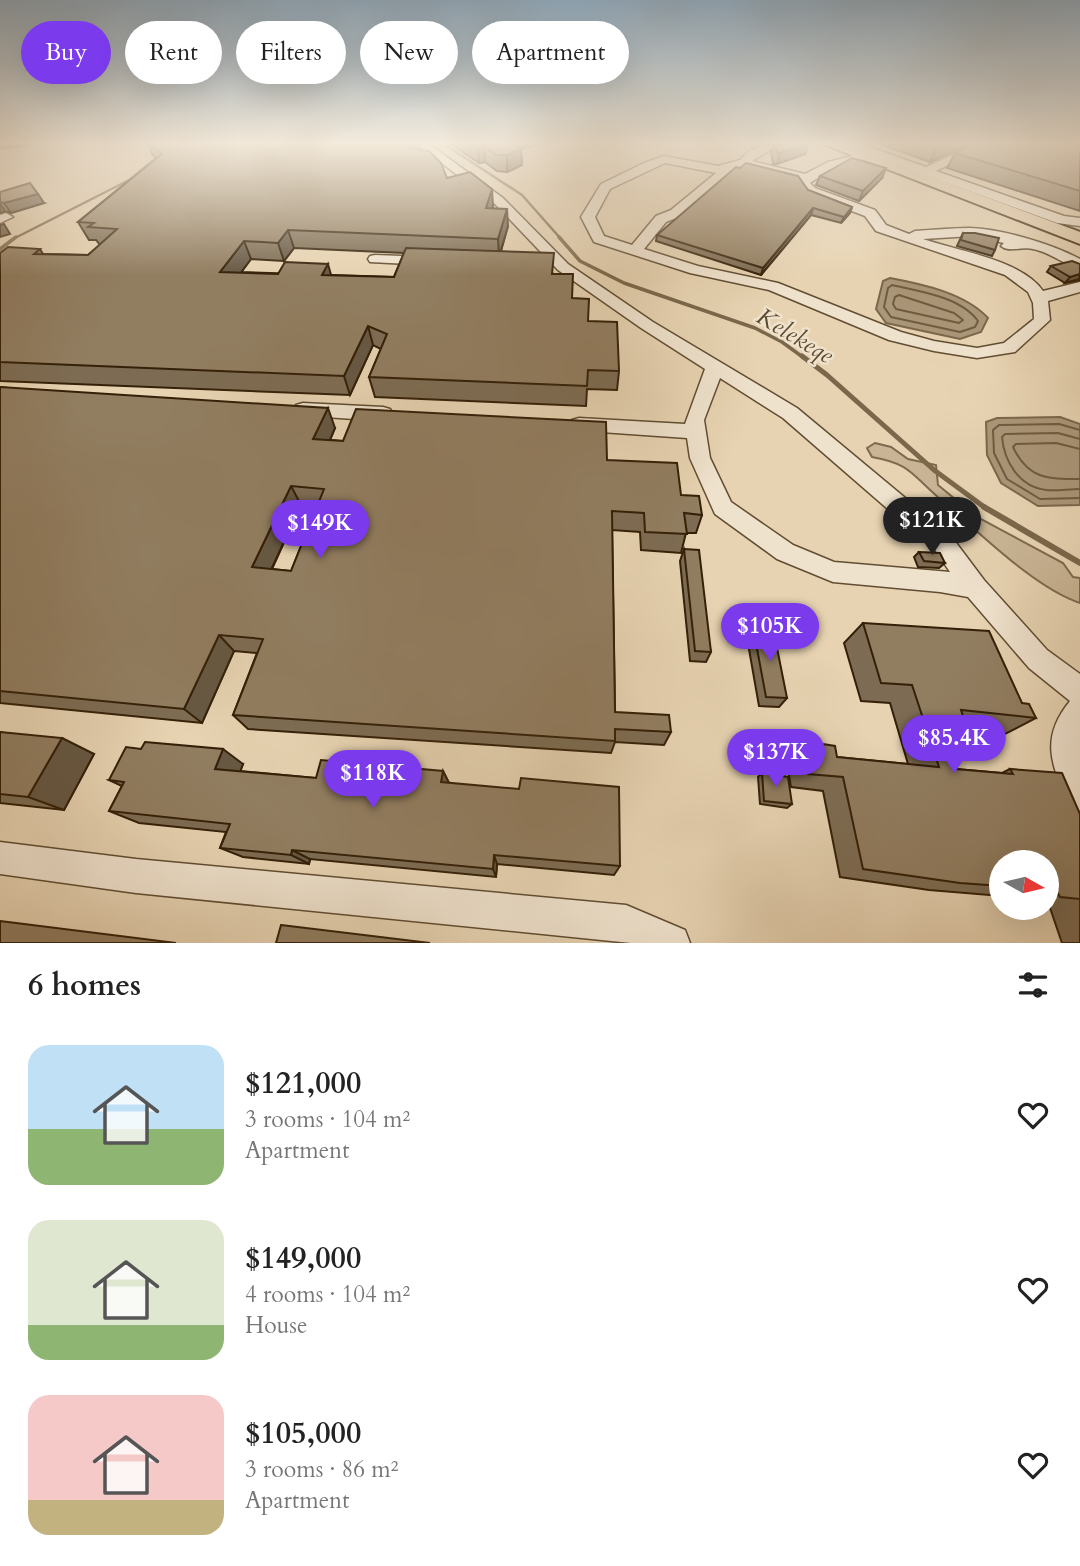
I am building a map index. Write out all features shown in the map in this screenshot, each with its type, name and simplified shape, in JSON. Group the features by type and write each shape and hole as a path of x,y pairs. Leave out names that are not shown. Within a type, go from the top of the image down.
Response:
{"main road":[{"path":"948,188 1080,238"}],"street":[{"path":"481,188 499,201 564,267 647,325 790,413 862,473 943,543 975,588 1038,659 1080,691"},
{"path":"604,188 588,217 599,239 695,270 774,286 895,336 977,353 1009,348 1042,320 1044,307 1034,289 1011,272 1000,258 1002,250 1020,242"},
{"path":"636,249 661,219 676,214 708,188"},
{"path":"808,188 870,213 881,228 1011,272"},
{"path":"974,188 1062,220 1080,222"},
{"path":"903,236 972,232 1020,242 1066,257 1080,265"},
{"path":"531,261 555,258"},
{"path":"375,259 441,262"},
{"path":"1038,296 1051,296 1080,287"},
{"path":"715,367 694,420 700,458 723,508 785,552 833,572 940,581 975,588"},
{"path":"288,409 397,415"},
{"path":"560,424 696,432"},
{"path":"1080,711 1065,731 1064,754 1080,795"},
{"path":"0,858 136,876 625,923 672,943"}],"shaded area":[{"path":"875,443 891,447 908,459 936,465 938,485 977,517 1063,563 1073,577 1080,578 1080,603 1025,572 910,471 895,463 872,457 867,448"}],"water":[{"path":"890,278 955,296 988,318 981,332 960,339 886,323 876,309 883,281"},
{"path":"1060,417 1080,424 1080,505 1038,506 1001,483 987,455 986,422 997,418"}],"building":[{"path":"13,188 34,188 38,194 4,203 0,202 0,192"},
{"path":"120,188 491,188 486,208 507,209 498,239 288,230 278,243 244,241 220,272 278,274 285,262 328,264 322,275 394,277 406,248 554,253 552,274 573,274 572,298 589,299 588,321 617,322 619,371 588,370 587,386 369,377 387,334 368,326 344,376 0,362 0,253 8,247 40,249 34,254 88,255 117,229 88,227 94,223 78,222"},
{"path":"712,188 807,188 852,207 844,217 813,208 763,268 657,235"},
{"path":"963,233 999,238 995,250 961,240"},
{"path":"1072,261 1080,264 1080,274 1070,277 1051,266"},
{"path":"0,387 328,408 313,439 343,441 356,409 606,422 607,460 677,463 681,495 699,496 702,515 684,513 687,534 645,532 644,513 612,511 615,712 669,715 671,732 615,729 615,741 233,715 263,639 219,635 184,709 0,691","holes":["291,486 324,489 291,571 252,567"]},
{"path":"684,549 699,550 711,652 695,651"},
{"path":"919,552 940,553 945,563 924,561"},
{"path":"863,623 989,631 1022,703 1029,704 1036,718 961,710 969,734 943,731 956,769 1013,774 1010,769 1062,773 1080,814 1080,899 1059,895 1059,850 989,850 989,885 863,869 843,777 808,774 803,741 835,746 837,757 939,767 912,685 881,683"},
{"path":"753,627 773,628 787,698 766,697"},
{"path":"0,732 62,738 28,797 0,794"},
{"path":"145,742 223,749 215,769 316,778 321,760 443,771 441,782 519,789 521,778 619,787 620,866 494,855 493,869 292,850 291,855 220,848 230,824 109,811 124,782 109,780 126,747 141,749"},
{"path":"762,773 788,777 792,804 764,801"},
{"path":"0,921 176,943 0,943"},
{"path":"281,925 430,943 276,943"}],"waterway":[{"path":"14,238 113,188"},
{"name":"Kelekeqe","path":"511,188 522,195 561,239"},
{"name":"Kelekeqe","path":"559,237 580,261 624,283 755,328 782,342 804,358"},
{"path":"0,249 14,238"},
{"name":"Kelekeqe","path":"802,356 934,470 985,508"},
{"name":"Kelekeqe","path":"985,508 1080,563"}]}
